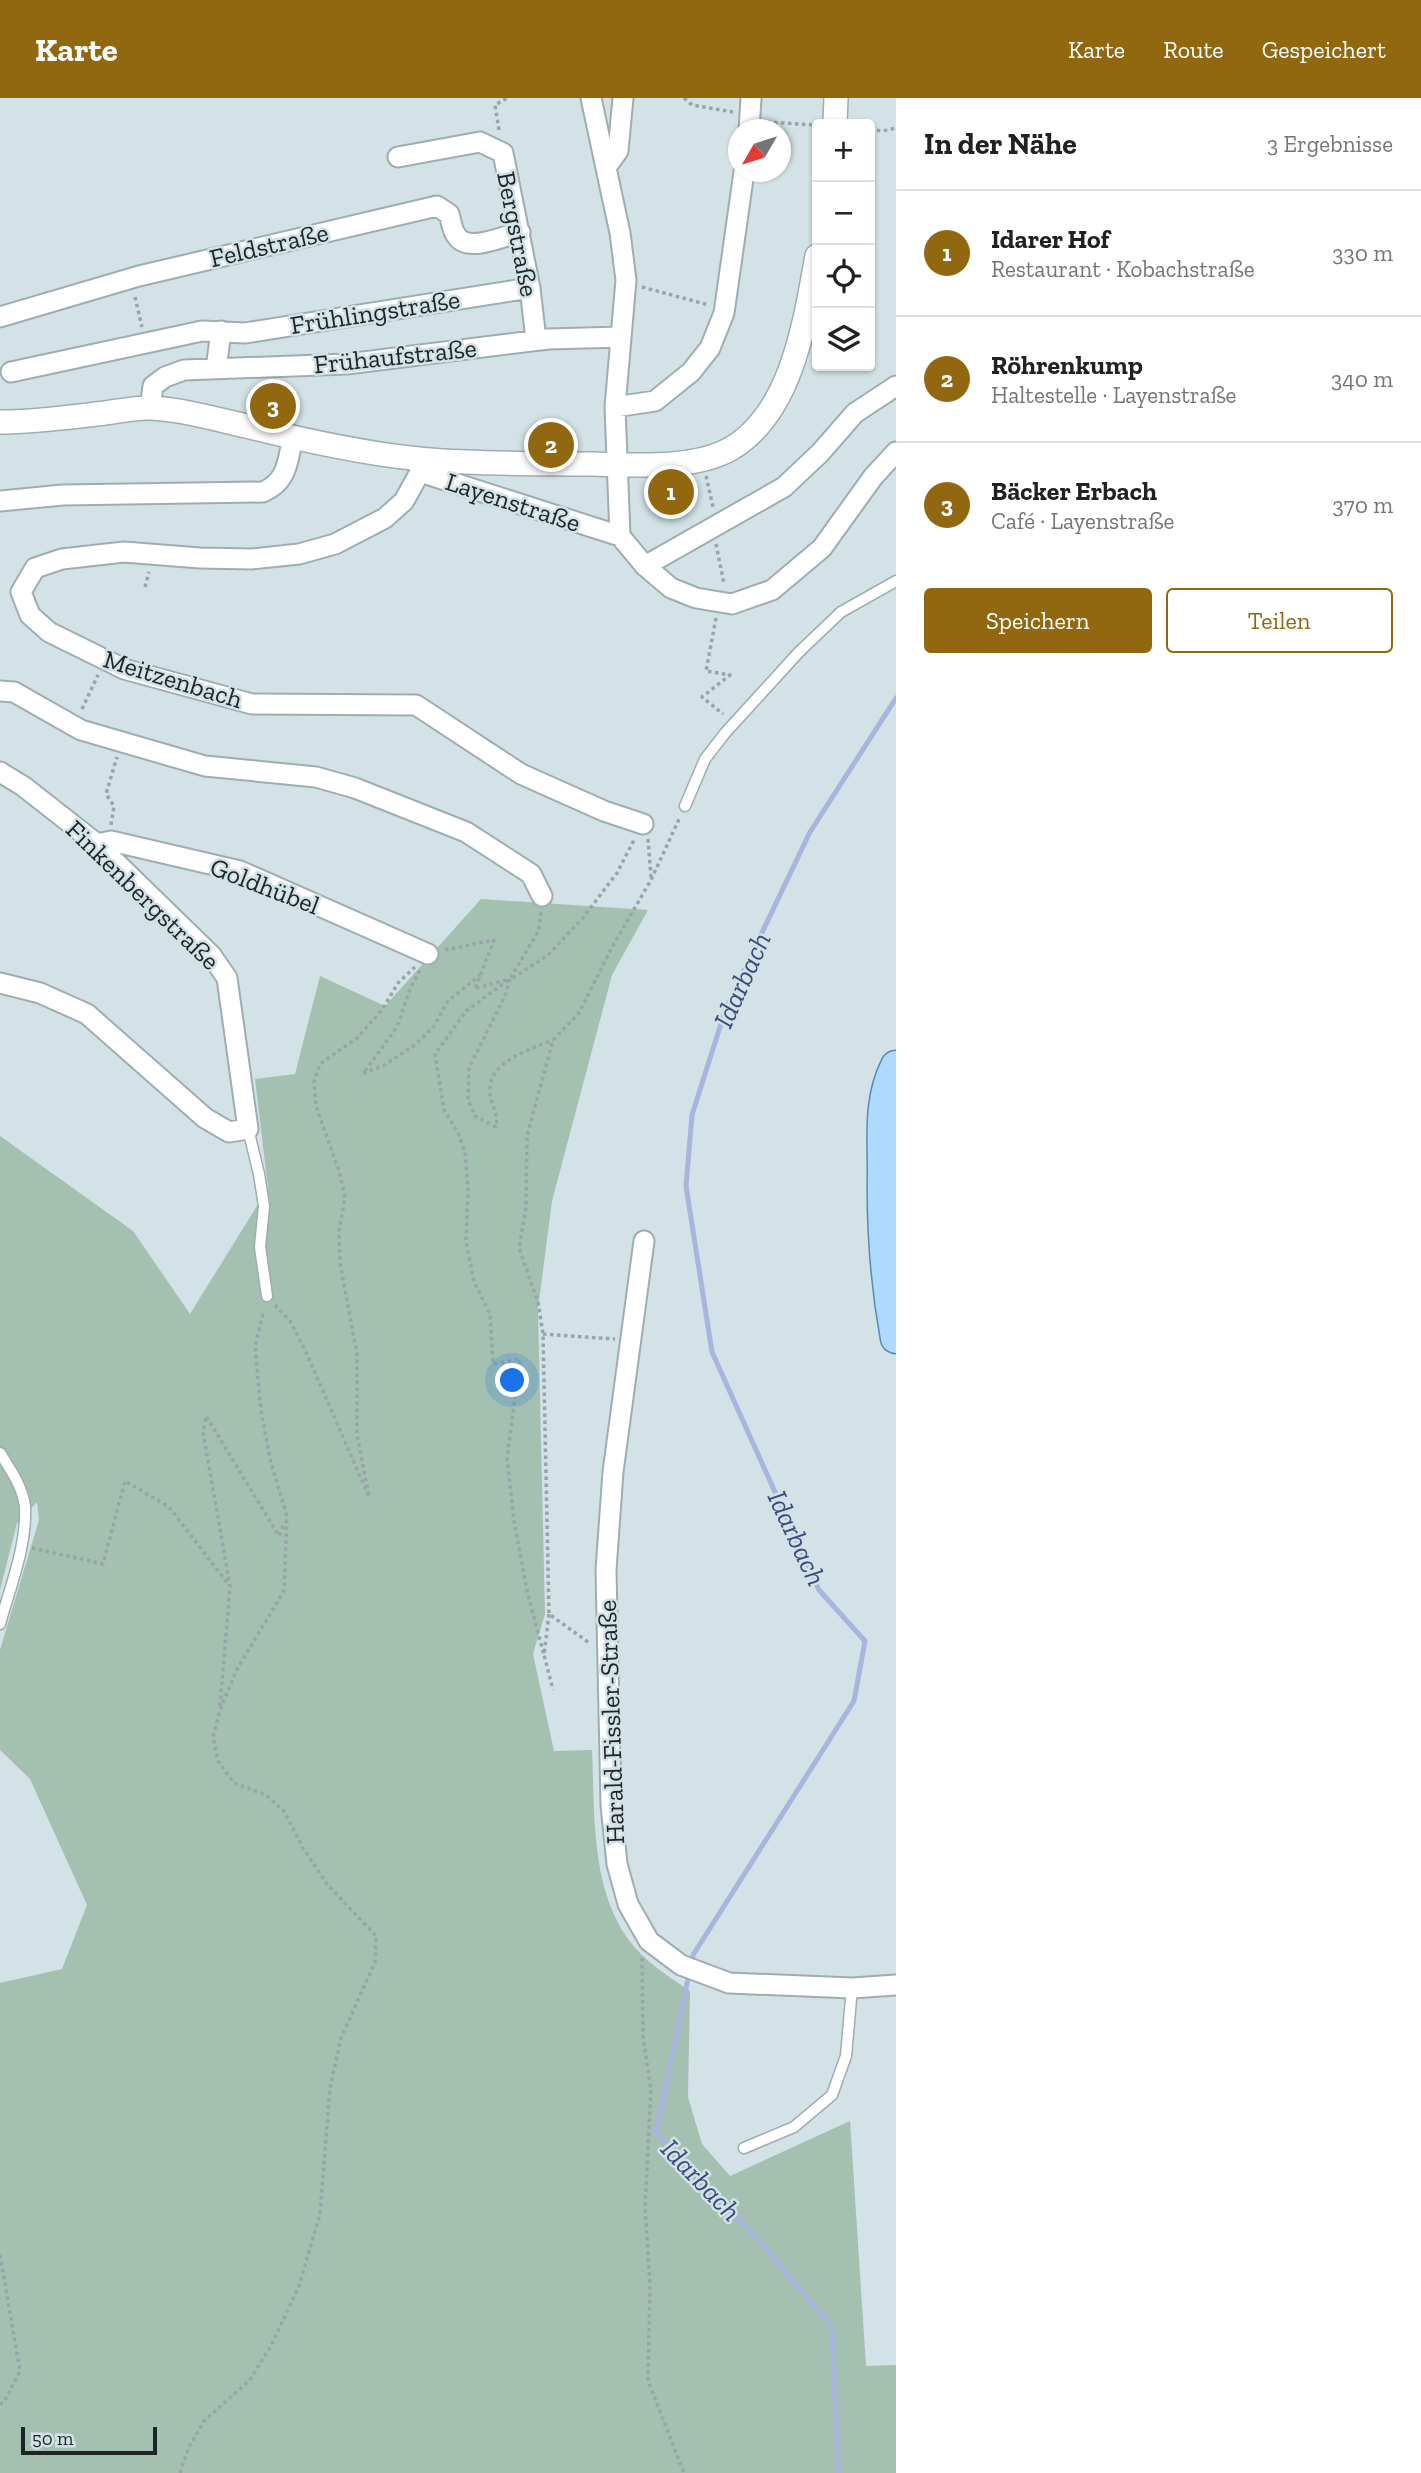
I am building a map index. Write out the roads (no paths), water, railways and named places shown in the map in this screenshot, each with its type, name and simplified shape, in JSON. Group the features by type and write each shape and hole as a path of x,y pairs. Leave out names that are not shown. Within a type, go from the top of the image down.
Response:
{"main road":[{"path":"896,1066 887,1085 882,1115 885,1251 896,1338"}],"street":[{"path":"591,98 620,233 625,282 615,407 617,465 703,459 732,448 748,436 763,420 775,400 797,352 812,280"},
{"path":"607,166 618,152 623,98"},
{"path":"750,119 751,98"},
{"path":"835,119 836,98"},
{"name":"Bergstraße","path":"398,157 480,142 503,153 530,288 536,340"},
{"path":"615,407 655,401 691,372 710,348 724,309 743,182"},
{"name":"Feldstraße","path":"0,317 131,279 437,206 449,214 456,236 464,243 476,243 520,232"},
{"name":"Frühlingstraße","path":"11,372 202,331 246,333 530,288"},
{"path":"216,369 221,331"},
{"name":"Frühaufstraße","path":"150,408 153,386 164,376 184,370 347,364 536,340 621,337"},
{"path":"645,566 784,487 820,453 855,412 896,386"},
{"name":"Layenstraße","path":"0,422 29,422 150,408 186,412 293,438 381,454 620,536 617,465 422,466"},
{"path":"0,501 63,495 263,492 276,486 285,473 293,438"},
{"path":"620,536 645,566 671,588 696,598 723,603 772,590 822,548 873,477 896,452"},
{"name":"Meitzenbach","path":"422,466 404,501 385,519 335,544 299,554 251,559 124,552 62,559 35,568 21,592 30,615 49,632 124,669 252,704 416,705 521,774 604,811 643,824"},
{"path":"0,691 14,692 74,726 205,766 316,777 355,788 466,832 531,874 542,896"},
{"name":"Finkenbergstraße","path":"0,772 102,843 211,955 227,978 248,1129"},
{"name":"Goldhübel","path":"102,843 240,871 428,954"},
{"path":"0,983 40,993 87,1014 205,1118 229,1132 248,1129"},
{"name":"Harald-Fissler-Straße","path":"645,1241 612,1472 606,1570 611,1805 617,1864 628,1904 649,1941 681,1965 729,1983 852,1987 896,1985"}],"lane":[{"path":"685,806 705,759 799,652 841,612 896,581"},
{"path":"248,1129 264,1206 260,1247 267,1296"},
{"path":"0,1453 16,1478 25,1505 22,1545 0,1625"},
{"path":"744,2148 794,2127 832,2095 846,2056 852,1987"}],"waterway":[{"name":"Idarbach","path":"691,1964 693,1955 854,1701 865,1641 819,1590 712,1352 686,1186 692,1115 726,1008 810,832 896,698"},
{"name":"Idarbach","path":"689,1974 656,2133 760,2242 832,2327 838,2473"}],"place":[{"name":"Bäcker Erbach","path":"273,406"},
{"name":"Röhrenkump","path":"551,445"},
{"name":"Idarer Hof","path":"671,492"}]}
